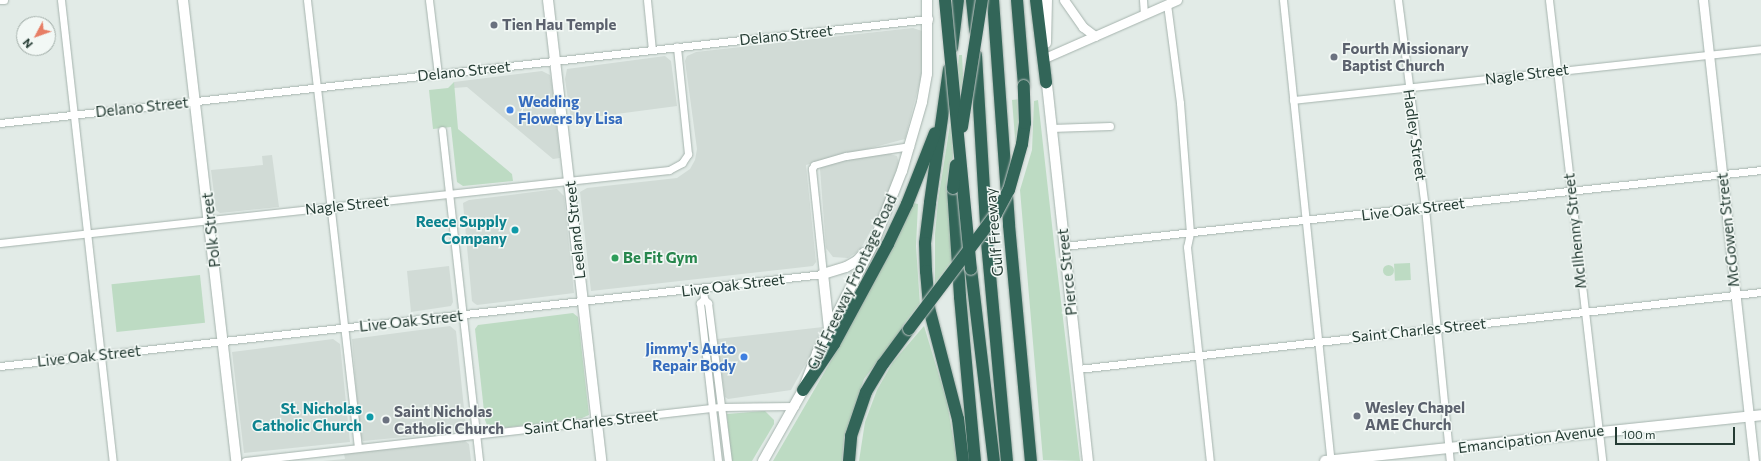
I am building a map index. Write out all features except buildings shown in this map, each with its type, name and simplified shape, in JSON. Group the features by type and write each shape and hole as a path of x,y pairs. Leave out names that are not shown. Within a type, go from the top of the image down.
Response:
{"highway":[{"path":"945,0 971,269 994,461"},
{"path":"958,0 929,208 926,271 929,308 958,419 963,461"},
{"name":"Gulf Freeway","path":"972,0 987,242 1006,456"},
{"path":"975,461 960,297 954,188 982,0"},
{"name":"Gulf Freeway","path":"994,0 1009,226 1032,461"},
{"path":"849,461 851,436 866,392 883,364 996,214 1010,190 1022,144 1025,123 1024,86 1017,0"},
{"path":"1036,0 1046,82"},
{"path":"803,390 834,344 899,222 944,107"},
{"path":"971,269 971,326 980,461"}],"main road":[{"name":"Polk Street","path":"184,0 224,342 236,461"},
{"name":"Leeland Street","path":"548,0 601,461"},
{"name":"Gulf Freeway Frontage Road","path":"763,461 803,390 817,353 874,242 891,202 910,146 927,74 929,19 927,0"},
{"path":"1046,82 1047,0"},
{"name":"Pierce Street","path":"1046,82 1088,461"},
{"path":"829,329 823,274 857,261 874,242"},
{"name":"Emancipation Avenue","path":"1329,461 1449,449 1598,431 1761,415"}],"street":[{"path":"61,0 113,461"},
{"path":"307,0 358,447"},
{"path":"429,0 438,74"},
{"path":"647,0 652,50"},
{"path":"1064,0 1083,27 1095,36"},
{"path":"1143,0 1144,13"},
{"path":"1047,57 1144,13 1177,0"},
{"path":"1283,0 1329,461"},
{"name":"Hadley Street","path":"1398,0 1408,88 1425,208 1450,461"},
{"name":"McIlhenny Street","path":"1549,0 1558,70 1569,191 1602,461"},
{"name":"McGowen Street","path":"1703,0 1754,461"},
{"path":"1167,4 1180,103 1190,233 1187,246 1210,461"},
{"name":"Delano Street","path":"0,123 929,19"},
{"name":"Nagle Street","path":"0,243 87,235 330,206 569,182 669,170 682,162 688,154 677,48"},
{"name":"Nagle Street","path":"1293,100 1558,70 1709,56 1761,49"},
{"path":"1051,128 1110,126"},
{"path":"442,130 480,461"},
{"path":"823,274 812,169 814,166 846,156 910,146"},
{"name":"Live Oak Street","path":"1064,246 1305,222 1761,170"},
{"name":"Live Oak Street","path":"0,366 703,289 823,274"},
{"path":"703,289 704,299 708,303 728,461"},
{"name":"Saint Charles Street","path":"1078,369 1761,292"},
{"path":"704,299 700,303 718,461"},
{"name":"Saint Charles Street","path":"245,461 722,407 795,406"}],"shaded area":[{"path":"913,28 922,31 924,37 921,77 905,139 806,165 816,262 813,266 591,291 580,192 587,188 677,178 690,169 695,160 697,149 685,61 687,56 696,52"},
{"path":"665,56 671,61 677,106 571,120 565,79 567,69"},
{"path":"542,71 550,75 560,158 553,159 467,87 454,88 454,82"},
{"path":"883,152 897,156 899,163 882,210 860,250 848,258 833,257 826,248 820,169 822,166"},
{"path":"272,155 279,207 220,213 216,210 211,170 263,165 262,156"},
{"path":"557,189 564,196 574,293 477,305 474,303 472,301 463,203 469,200"},
{"path":"449,266 453,302 451,306 411,312 407,271"},
{"path":"450,326 456,331 466,428 457,432 363,441 360,436 352,339"},
{"path":"823,327 823,333 791,390 728,399 725,397 717,339"},
{"path":"333,339 340,344 350,442 244,453 232,352"},
{"path":"465,441 469,444 471,461 323,461 345,459 344,454"}],"green space":[{"path":"959,55 962,55 964,93 955,137 950,186 953,262 935,286 935,234 938,201 956,86"},
{"path":"454,82 458,129 512,174 513,181 463,186 457,182 451,127 433,129 429,90 448,88"},
{"path":"1019,99 1020,114 1016,150 1012,100"},
{"path":"1038,100 1080,461 1043,460 1020,190 1032,150 1034,101"},
{"path":"913,203 918,204 916,246 920,305 864,379 844,437 842,461 773,461 835,354"},
{"path":"1410,263 1411,280 1395,281 1394,264"},
{"path":"1388,264 1392,266 1394,270 1392,274 1388,276 1384,274 1382,270 1384,266"},
{"path":"200,275 205,323 117,332 111,284"},
{"path":"573,313 578,317 589,415 582,418 494,429 487,425 485,420 475,329 478,325"},
{"path":"924,326 947,402 957,461 859,461 865,422 877,390 893,362"},
{"path":"765,411 774,420 774,424 752,461 731,461 727,414"}],"place":[{"name":"Tien Hau Temple","path":"494,25"},
{"name":"Fourth Missionary Baptist Church","path":"1334,57"},
{"name":"Wedding Flowers by Lisa","path":"510,110"},
{"name":"Reece Supply Company","path":"515,230"},
{"name":"Be Fit Gym","path":"615,258"},
{"name":"Jimmy's Auto Repair Body","path":"744,357"},
{"name":"Wesley Chapel AME Church","path":"1357,416"},
{"name":"St. Nicholas Catholic Church","path":"370,417"},
{"name":"Saint Nicholas Catholic Church","path":"386,420"}]}
